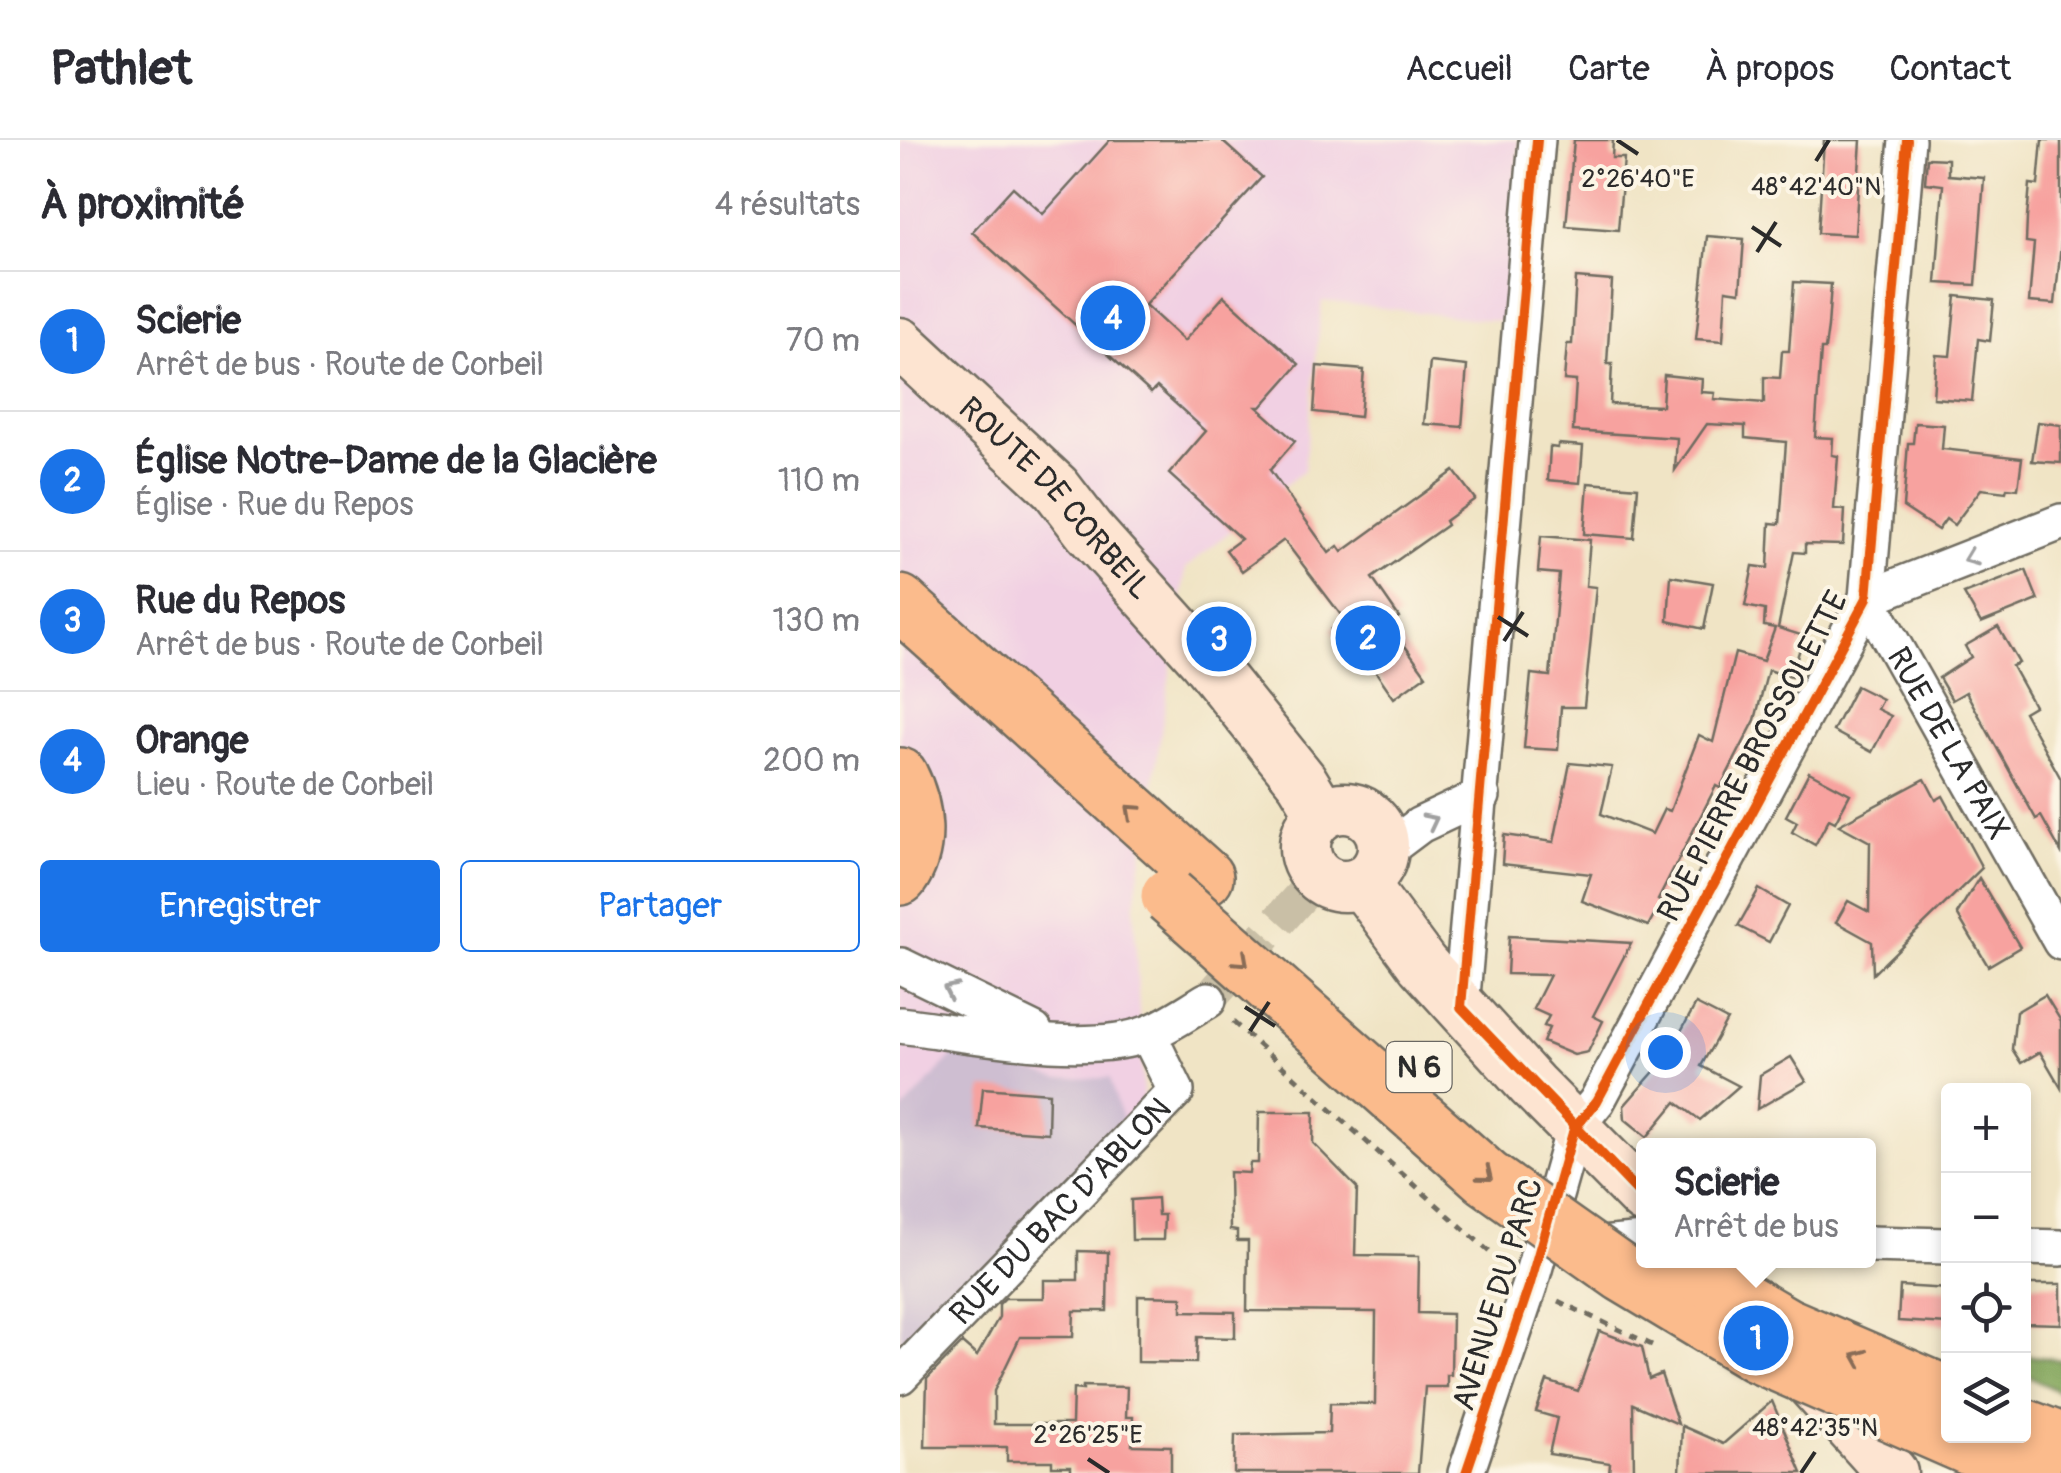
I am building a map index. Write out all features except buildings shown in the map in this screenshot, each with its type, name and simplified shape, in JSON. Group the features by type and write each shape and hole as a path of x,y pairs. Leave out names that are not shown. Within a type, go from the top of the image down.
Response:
{"main road":[{"name":"ROUTE DE CORBEIL","path":"900,312 1073,473 1118,529 1204,659"},
{"name":"ROUTE DE CORBEIL","path":"900,343 1056,488 1089,531 1204,659 1302,781 1322,814"},
{"name":"N 6","path":"900,604 1488,1178 1623,1274 1756,1354 2017,1453 2061,1442"},
{"name":"N 6","path":"900,653 1512,1150 1636,1236"},
{"path":"900,776 908,790 915,823 913,847 900,876"},
{"path":"1347,808 1369,816 1383,838 1373,867 1336,886 1318,877 1310,867 1305,844 1308,832 1322,814 1347,808"},
{"path":"1373,867 1422,964 1574,1129 1636,1190"},
{"path":"1688,1268 1785,1324 1941,1392"},
{"path":"1710,1268 1892,1473"}],"street":[{"path":"1462,1007 1537,140"},
{"name":"RUE PIERRE BROSSOLETTE","path":"1574,1129 1596,1101 1866,598 1907,140"},
{"path":"1866,598 2061,522"},
{"name":"RUE DE LA PAIX","path":"1866,598 2061,942"},
{"path":"1373,867 1420,825 1482,796"},
{"path":"900,975 901,964 1062,1043"},
{"path":"900,1025 1105,1044 1148,1034 1208,1000"},
{"name":"RUE DU BAC D'ABLON","path":"900,1376 1176,1090 1148,1034"},
{"name":"AVENUE DU PARC","path":"1466,1473 1574,1129"},
{"name":"AVENUE DU PARC","path":"1538,1251 1636,1243"},
{"path":"1876,1244 1941,1246"},
{"path":"2031,1247 2061,1248"}],"shaded area":[{"path":"900,140 1519,140 1504,322 1322,301 1304,470 1186,568 1134,910 1144,1112 900,1362"},
{"path":"957,1051 1059,1079 1110,1078 1122,1120 900,1373 900,1114"}],"green space":[{"path":"2031,1356 2061,1360 2061,1393 2031,1378"}],"tunnel":[{"path":"1208,1000 1318,877"}],"cycle path":[{"path":"1537,140 1461,1007 1636,1190"},
{"path":"1466,1473 1529,1287 1574,1129 1597,1101 1867,598 1907,140"}],"place":[{"name":"Orange","path":"1113,318"},
{"name":"Église Notre-Dame de la Glacière","path":"1368,638"},
{"name":"Rue du Repos","path":"1219,639"},
{"name":"Scierie","path":"1756,1338"}]}
